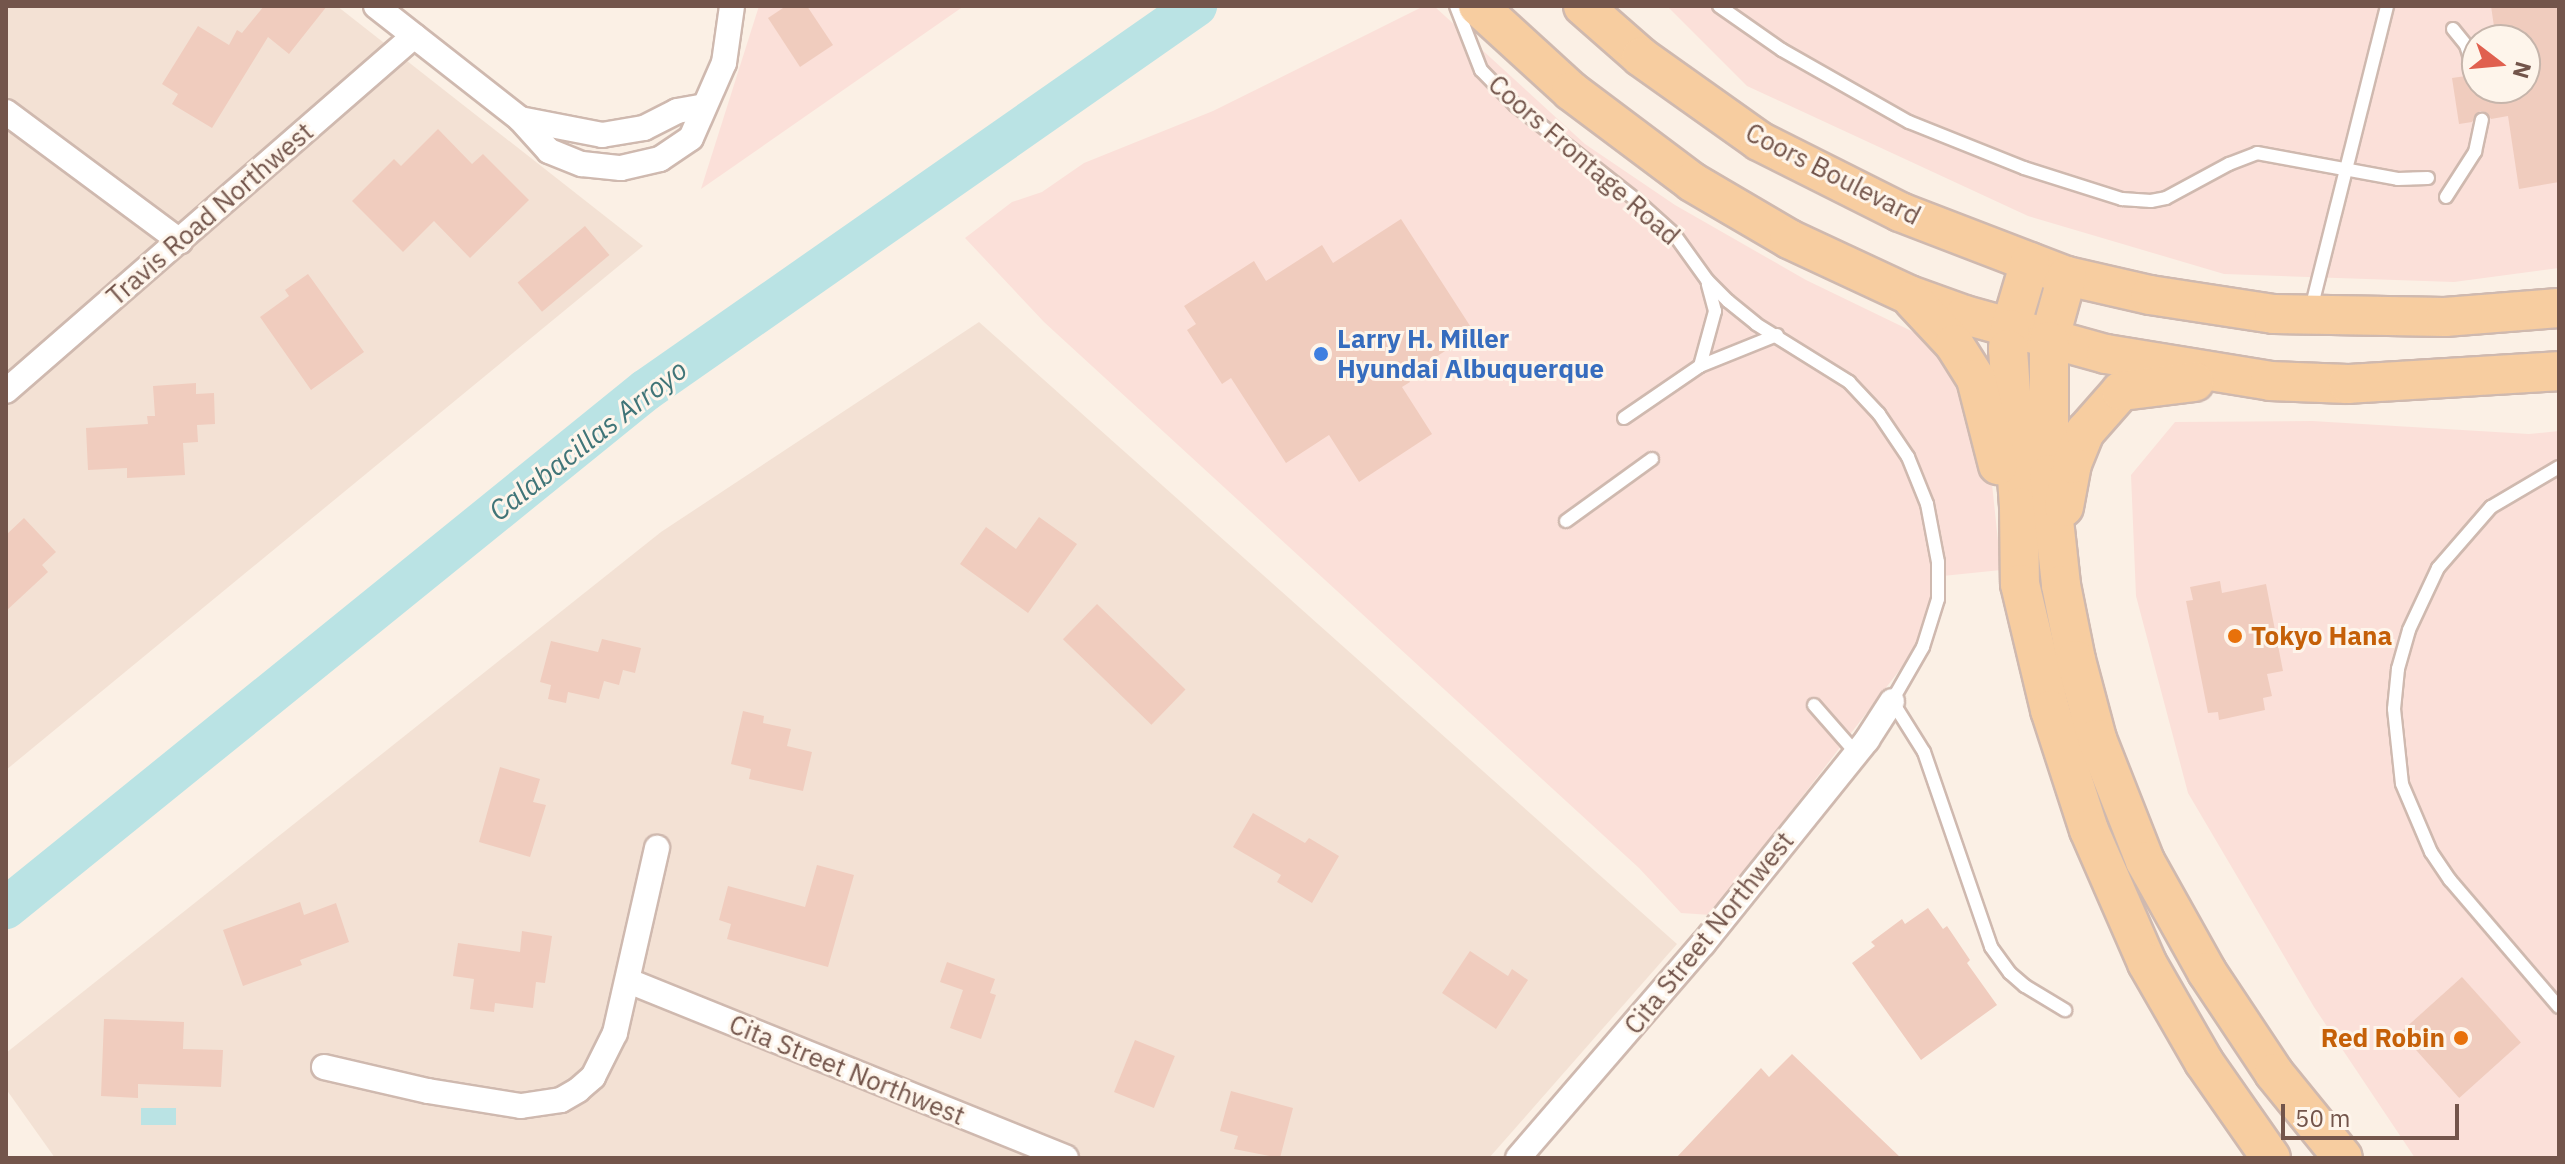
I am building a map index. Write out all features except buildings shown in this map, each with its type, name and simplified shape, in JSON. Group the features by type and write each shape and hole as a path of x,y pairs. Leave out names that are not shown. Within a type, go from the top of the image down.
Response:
{"main road":[{"path":"1478,6 1571,91 1692,182 1789,239 1909,295 2049,341 2106,354 2270,381"},
{"name":"Coors Boulevard","path":"1583,6 1641,57 1759,141 1900,212 2067,276 2150,295 2309,316 2445,317 2559,308"},
{"path":"2020,584 2010,329 2030,262"},
{"path":"2067,276 2049,341 2047,434 2056,545 2073,647 2088,711 2111,780 2145,861 2253,1044 2343,1158"},
{"path":"1909,295 1954,344 1976,379 1995,442 2020,584 2061,751 2110,883 2147,963 2181,1023 2226,1095 2271,1158"},
{"path":"2056,545 2072,464 2085,432 2121,391 2173,382 2348,384 2559,371"}],"street":[{"path":"376,6 520,119 549,151 582,164 601,167 644,164 660,159 691,138 724,63 732,6"},
{"name":"Travis Road Northwest","path":"6,391 414,36"},
{"path":"520,119 582,134 624,134 690,107 704,106"},
{"path":"6,112 180,241"},
{"name":"Cita Street Northwest","path":"1518,1158 1703,944 1856,753 1892,701"},
{"path":"324,1067 501,1104 543,1105 561,1100 593,1077 605,1057 629,981 657,848"},
{"name":"Cita Street Northwest","path":"629,981 1066,1158"}],"lane":[{"name":"Coors Frontage Road","path":"1456,6 1481,70 1515,105 1635,199 1674,234 1707,280 1756,324 1849,382 1879,414 1908,457 1927,504 1938,562 1938,599 1923,647 1892,701"},
{"path":"1719,6 1803,63 1909,122 2024,168 2122,199 2151,201 2166,198 2243,157 2257,153 2271,153 2398,179 2428,178"},
{"path":"2309,316 2387,6"},
{"path":"2453,29 2461,39"},
{"path":"2446,197 2475,152 2482,120"},
{"path":"1700,366 1715,311 1707,280"},
{"path":"1624,418 1700,366 1777,335"},
{"path":"1566,521 1652,459"},
{"path":"2559,467 2491,507 2438,568 2424,592 2405,640 2394,709 2402,784 2431,852 2455,887 2559,1007"},
{"path":"1892,701 1924,752 1991,947 2017,980 2065,1010"},
{"path":"1814,705 1856,753"}],"shaded area":[{"path":"6,6 337,6 643,246 6,770"},
{"path":"759,6 964,6 701,189"},
{"path":"1424,6 1434,6 1585,144 1675,205 1806,280 1928,339 1952,359 1989,455 2001,570 1933,577 1933,594 1915,650 1711,915 1681,913 1639,868 1044,322 965,238 1012,202 1042,192 1084,163 1213,111"},
{"path":"1667,6 2559,6 2559,268 2454,282 2224,274 2028,216 1747,86"},
{"path":"979,322 1677,944 1489,1158 55,1158 6,1089 6,1053 661,532"},
{"path":"2312,421 2529,434 2559,431 2559,1158 2415,1158 2314,1007 2188,793 2136,596 2131,475 2175,422"}],"water":[{"path":"141,1108 176,1108 176,1125 141,1125"}],"waterway":[{"name":"Calabacillas Arroyo","path":"6,908 646,390 1196,6"}],"place":[{"name":"Larry H. Miller Hyundai Albuquerque","path":"1321,354"},
{"name":"Tokyo Hana","path":"2235,636"},
{"name":"Red Robin","path":"2461,1038"}]}
